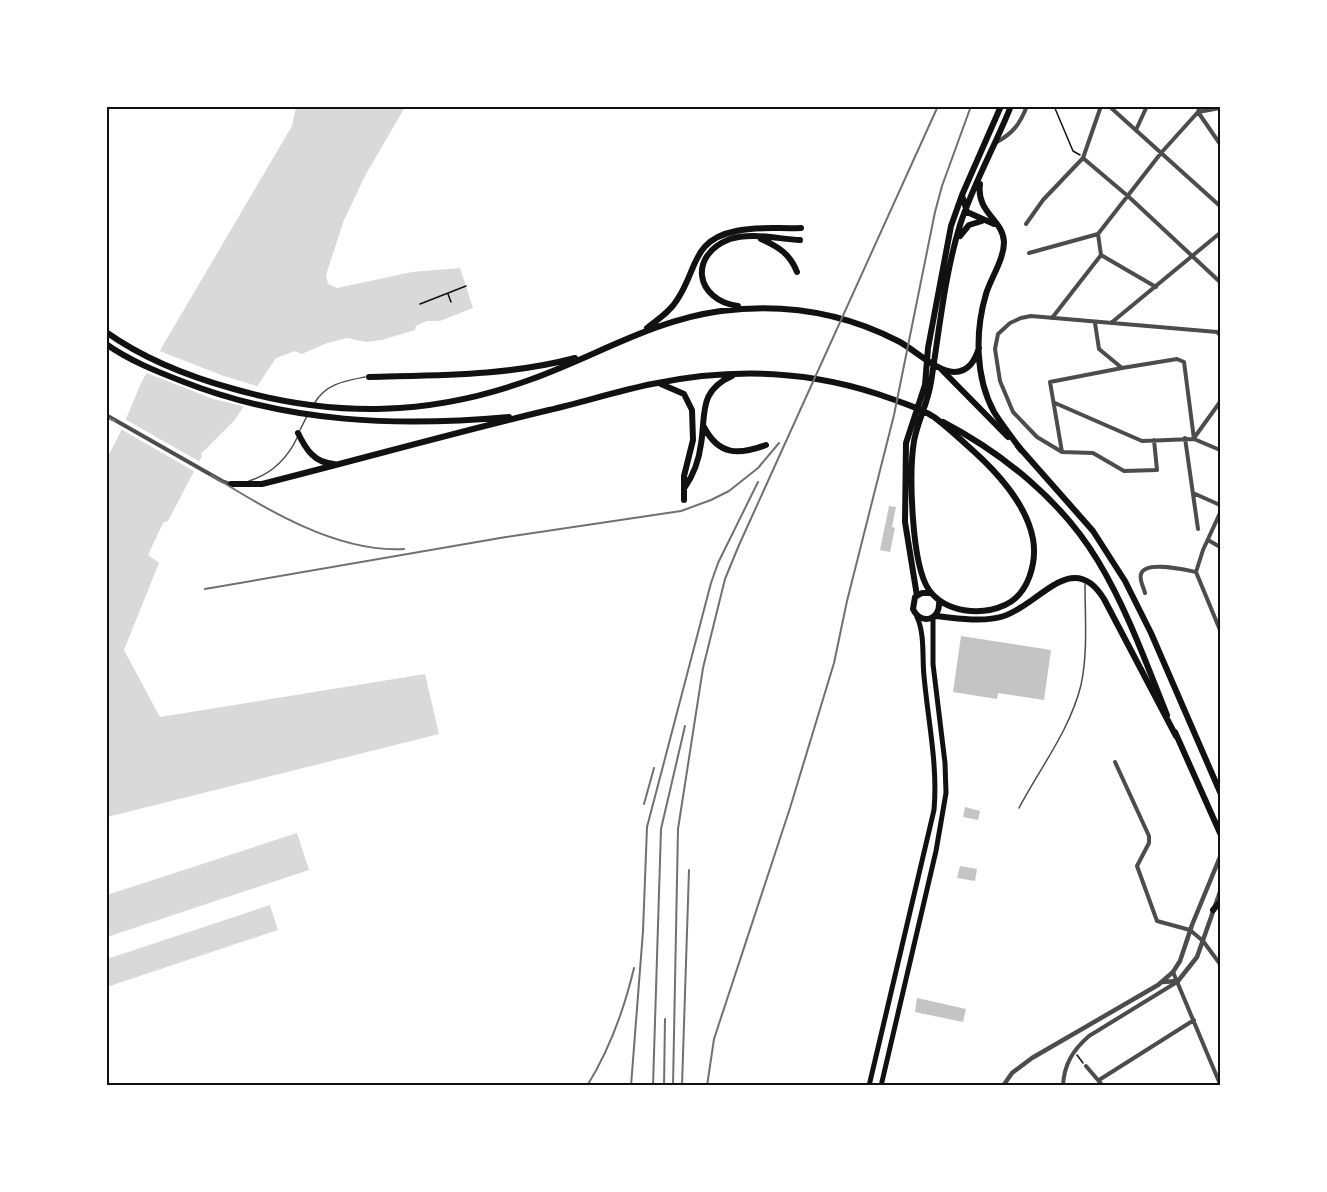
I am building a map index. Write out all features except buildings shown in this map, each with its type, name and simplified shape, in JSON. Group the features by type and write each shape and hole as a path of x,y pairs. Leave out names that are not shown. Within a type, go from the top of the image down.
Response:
{"main road":[{"path":"917,596 906,532 905,451 909,429 925,385 947,242 962,195 1001,106"},
{"path":"931,416 983,459 1007,488 1027,520 1034,548 1029,578 1012,601 992,609 977,611 954,608 939,601 926,584 915,539 912,461 916,432 930,391 936,343 956,241 966,209 1011,106"},
{"path":"980,178 980,199 987,218"},
{"path":"962,195 966,209"},
{"path":"955,214 966,209 987,218 1002,234 1004,248 984,302 979,348 982,377 990,402 995,414 1021,450"},
{"path":"956,241 969,225 987,218"},
{"path":"641,333 676,303 699,252 712,241 724,234 743,229 801,228"},
{"path":"800,240 738,237 721,244 707,255 702,265 703,282 713,297 728,305 803,310 843,318 869,327 902,343 941,369 967,393 1093,531 1125,581 1221,792"},
{"path":"755,237 783,251 797,272"},
{"path":"106,332 154,359 219,386 296,404 331,408 399,409 456,401 518,384 641,333 694,316 750,308"},
{"path":"106,344 166,375 214,394 290,413 407,423 527,415"},
{"path":"941,369 957,372 967,368 975,360 979,348"},
{"path":"369,377 472,374 525,369 590,354"},
{"path":"684,488 692,478 698,460 703,409 711,392 722,382 739,374"},
{"path":"231,484 262,484 638,387 697,377 739,374 786,375 820,379 874,393 931,416 970,436 1011,466 1057,508 1076,530 1110,583 1221,833"},
{"path":"657,383 679,391 693,410 693,440 684,476 684,500"},
{"path":"703,424 711,439 725,449 744,452 766,445"},
{"path":"298,433 305,448 312,456 324,463 341,464"},
{"path":"917,616 926,620 934,617 975,620 995,618 1014,612 1063,580 1074,577 1085,579 1093,584 1104,599 1176,736"},
{"path":"869,1086 934,810 936,792 934,759 923,674 920,625 912,605 917,596 925,592 932,594"},
{"path":"880,1086 936,851 946,793 945,763 933,663 934,617 939,610 939,601"},
{"path":"1214,777 1221,785"},
{"path":"1213,910 1221,902"}],"street":[{"path":"996,143 1016,129 1027,106"},
{"path":"1026,224 1043,200 1083,158 1101,106"},
{"path":"1109,106 1221,206"},
{"path":"1136,130 1147,106"},
{"path":"1029,253 1098,234 1161,153 1199,109 1221,108"},
{"path":"1199,109 1221,144"},
{"path":"1083,158 1221,282"},
{"path":"1111,323 1221,232"},
{"path":"1052,318 1101,255 1098,234"},
{"path":"1101,255 1156,287"},
{"path":"1154,440 1157,470 1124,471 1093,453 1062,452 1037,437 1013,412 1000,381 995,349 998,334 1010,323 1030,316 1219,332"},
{"path":"1095,322 1099,349 1122,368"},
{"path":"1062,452 1051,381 1177,359 1184,362 1194,439"},
{"path":"1194,439 1221,402"},
{"path":"1055,403 1142,441 1194,439 1221,450"},
{"path":"106,415 231,484"},
{"path":"1185,438 1198,529"},
{"path":"1193,493 1221,506"},
{"path":"1221,513 1208,540 1197,572 1221,630"},
{"path":"1208,540 1221,547"},
{"path":"1145,593 1141,576 1147,568 1165,567 1197,572"},
{"path":"1115,762 1149,836 1149,843 1137,866 1156,920 1190,930 1203,941 1221,964"},
{"path":"1003,1086 1012,1073 1032,1058 1162,982 1173,972 1180,961 1190,930 1221,857"},
{"path":"1063,1086 1064,1074 1074,1052 1089,1036 1178,981 1197,957 1221,892"},
{"path":"1173,972 1221,1084"},
{"path":"1162,982 1178,981"},
{"path":"1099,1080 1194,1020"},
{"path":"1086,1066 1103,1086"}],"lane":[{"path":"231,484 251,481 269,472 287,455 319,394 340,382 369,377"},
{"path":"1019,808 1052,751 1073,708 1081,685 1084,660 1085,579"}],"path":[{"path":"1054,106 1073,151 1083,158"},
{"path":"420,304 466,286"},
{"path":"447,293 451,302"},
{"path":"1074,1052 1086,1066"}],"shaded area":[{"path":"296,107 405,107 366,174 344,220 326,275 328,284 337,288 412,272 460,268 473,308 440,321 427,321 416,326 415,330 382,340 366,342 347,338 327,343 302,354 295,351 276,358 234,421 201,454 168,521 163,523 148,555 159,563 124,650 160,717 425,674 439,734 107,817 107,458 142,381 292,126"},
{"path":"297,833 309,870 107,937 107,895"},
{"path":"270,905 278,930 107,987 107,959"}],"pier":[{"path":"157,350 224,376 260,387 246,407 213,399 144,372"},
{"path":"123,418 202,463 197,473 119,428"}],"railway":[{"path":"673,1086 678,829 703,668 725,579 938,106"},
{"path":"707,1086 714,1039 790,808 834,663 847,601 894,415 935,212 971,106"},
{"path":"106,417 115,421"},
{"path":"205,589 506,537 681,511 729,491 758,468 779,443"},
{"path":"211,475 279,514 328,536 353,544 404,549"},
{"path":"631,1086 643,931 647,827 711,583 718,563 758,482"},
{"path":"653,1086 661,829 685,726"},
{"path":"644,804 654,768"},
{"path":"682,1086 689,870"},
{"path":"587,1086 603,1058 615,1029 634,968"},
{"path":"664,1086 665,1019"}]}
